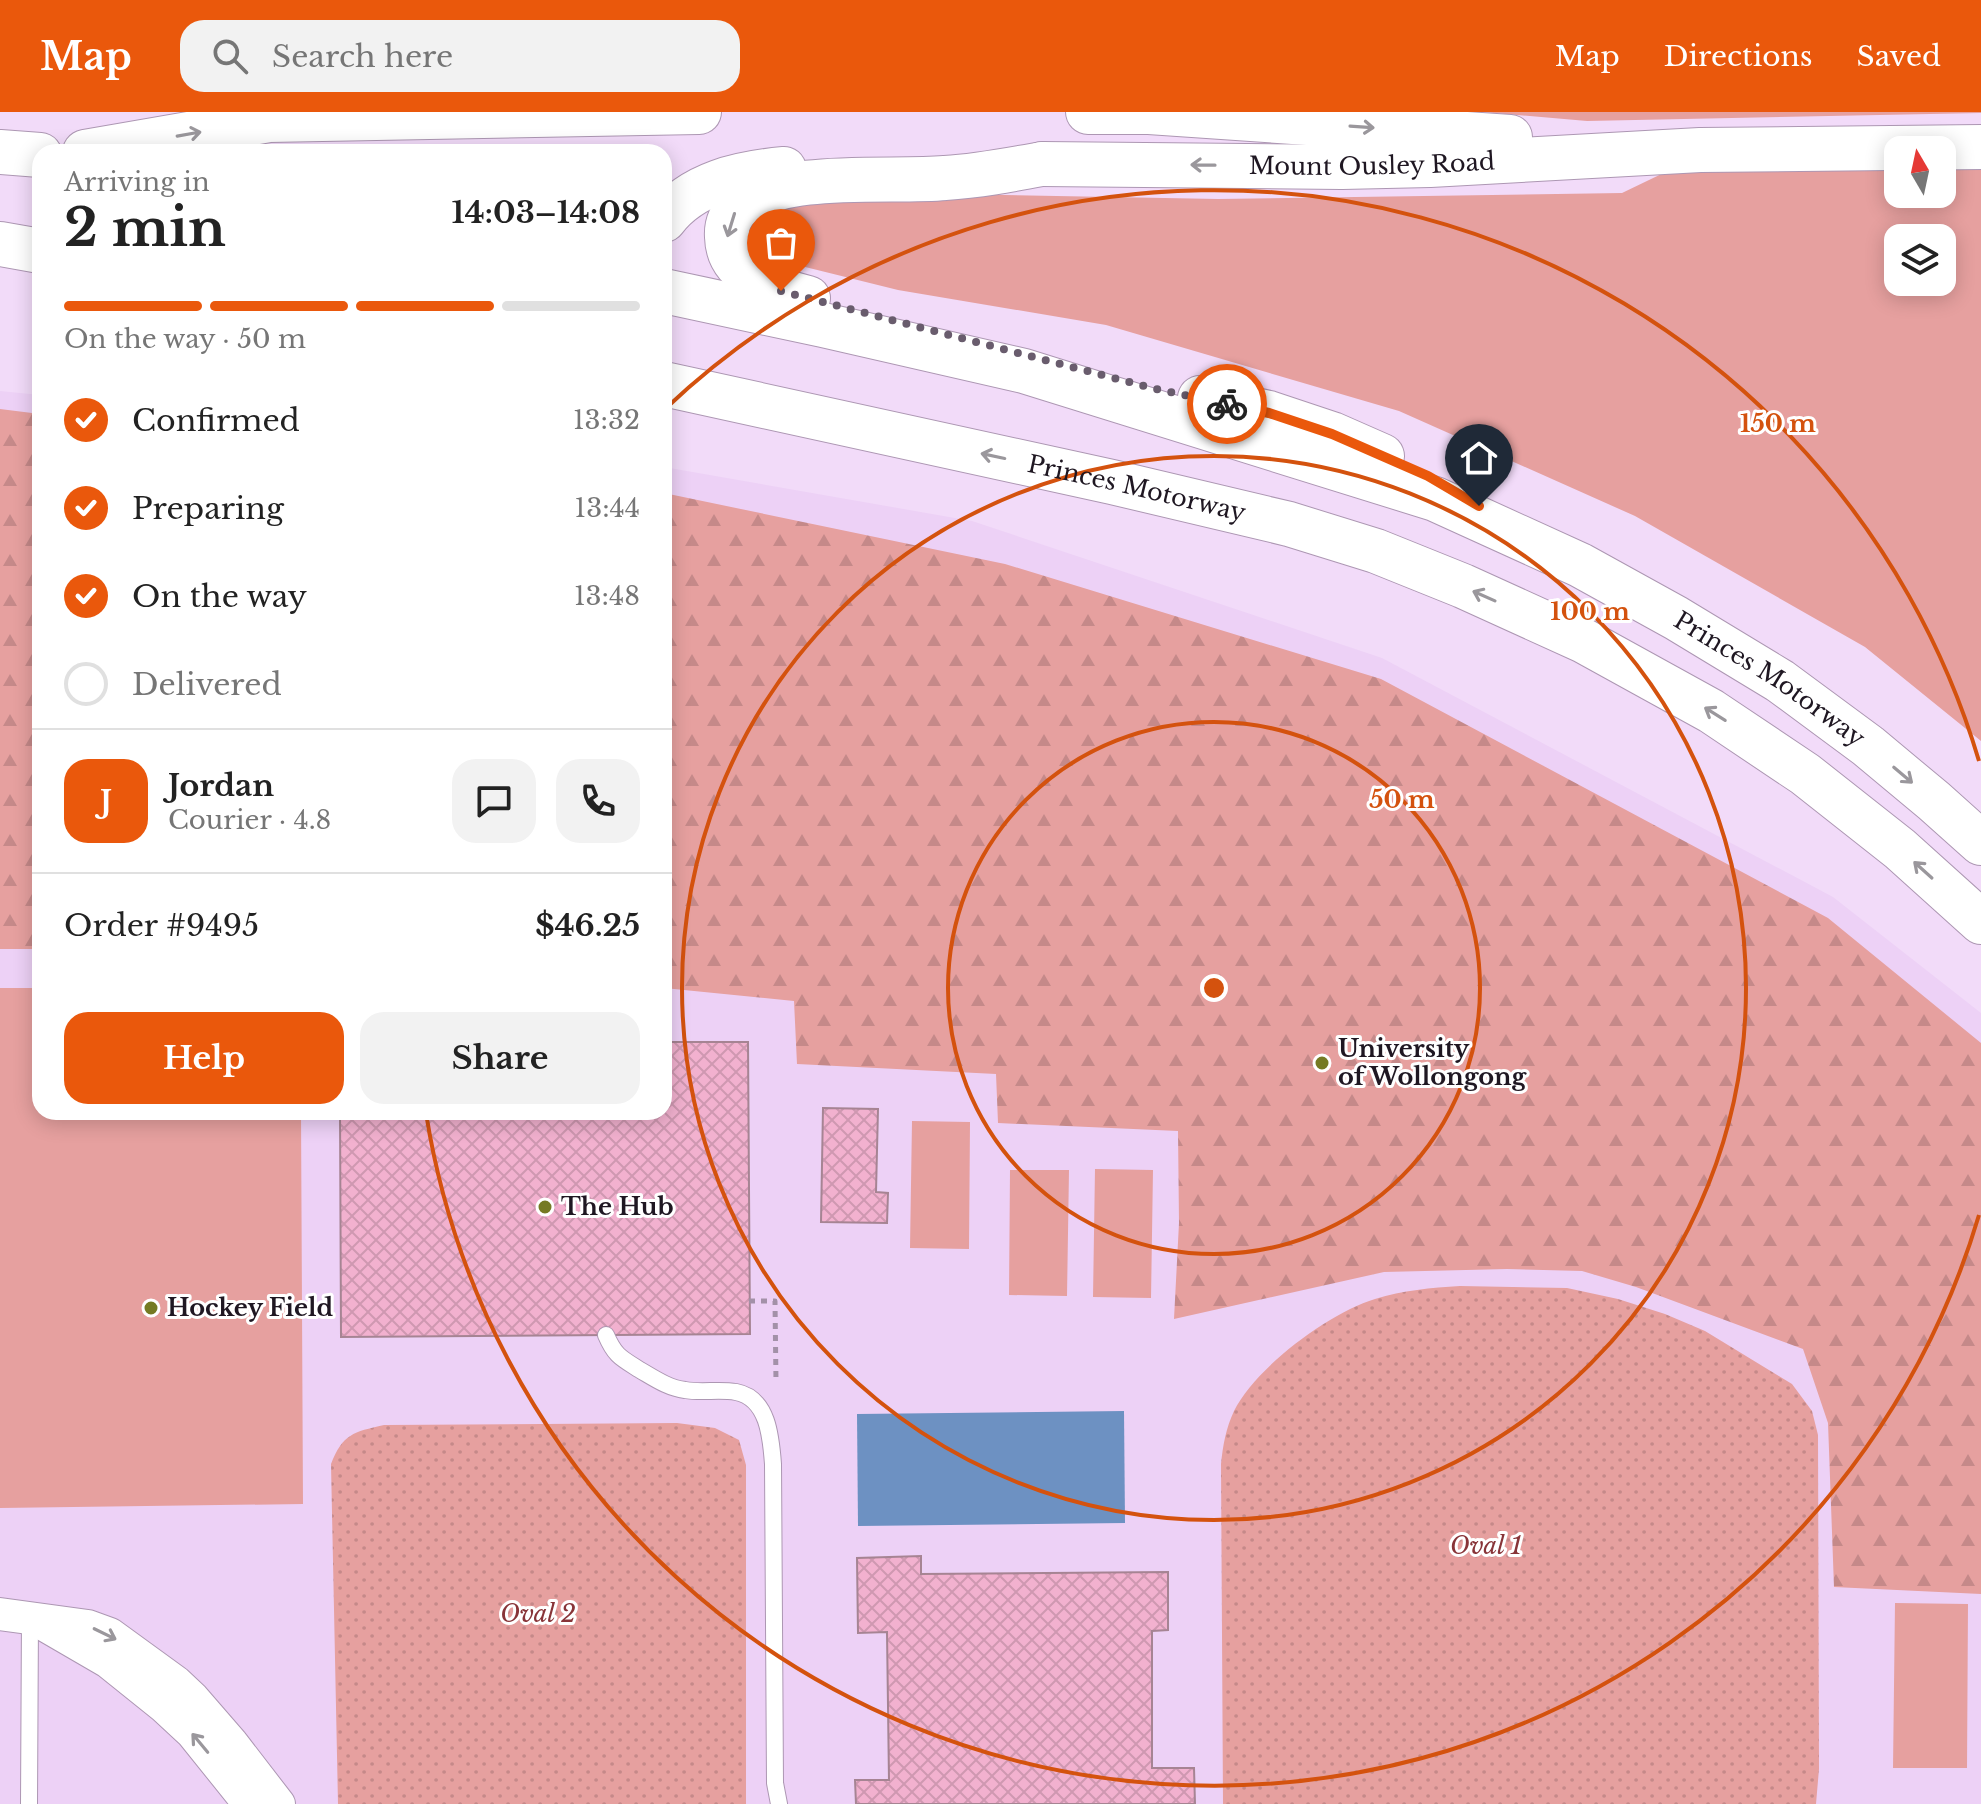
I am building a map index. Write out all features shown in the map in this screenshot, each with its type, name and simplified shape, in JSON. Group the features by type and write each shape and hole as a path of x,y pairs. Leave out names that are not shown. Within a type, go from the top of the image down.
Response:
{"main road":[{"path":"131,144 269,120 699,112"},
{"name":"Mount Ousley Road","path":"1088,112 1149,133 1342,167 1700,150 1981,147"},
{"name":"Mount Ousley Road","path":"1042,164 1149,133"},
{"path":"0,152 32,154"},
{"path":"672,212 683,200 724,179 788,168 1042,164"},
{"path":"1042,164 955,177 827,181 774,189 739,206 731,217 726,229 730,254 749,275 781,291 1156,389 1269,413 1332,434 1428,476 1580,565"},
{"path":"0,216 32,220"},
{"path":"0,244 32,250"},
{"name":"Princes Motorway","path":"672,293 1024,371 1435,499 1580,565 1780,681 1868,746 1981,843"},
{"name":"Princes Motorway","path":"672,386 1289,524 1376,551 1463,586 1584,641 1711,711 1805,774 1900,849 1981,922"}],"street":[{"path":"15,1615 108,1662 164,1707 192,1733 249,1804"},
{"path":"15,1615 88,1626 110,1634 193,1698 223,1731 279,1804"}],"lane":[{"path":"606,1335 613,1351 666,1385 685,1390 736,1392 751,1398 762,1410 768,1424 773,1464 775,1783 779,1804"},
{"path":"15,1615 29,1804"}],"path":[{"path":"749,1301 775,1301 776,1382"}],"shaded area":[{"name":"University of Wollongong","path":"0,391 32,394 32,1120 672,1120 672,468 972,521 1382,658 1833,897 1981,1013 1981,1804 0,1804"}],"green space":[{"path":"1482,112 1981,112 1981,113 1587,121"},
{"path":"1981,164 1981,741 1865,647 1635,516 1399,411 1106,325 898,290 781,261 749,235 757,216 777,205 893,193 1218,199 1622,193 1676,167 1884,165 1884,208 1956,208 1956,165"},
{"path":"0,409 32,413 32,949 0,949"},
{"path":"672,495 1005,564 1381,679 1828,918 1981,1043 1981,1594 1834,1587 1828,1423 1803,1349 1636,1287 1582,1271 1384,1272 1174,1319 1179,1223 1178,1131 998,1123 996,1074 797,1064 794,1001 672,989"},
{"name":"Hockey Field","path":"0,988 32,988 32,1120 301,1120 303,1504 0,1508"},
{"path":"912,1121 970,1122 969,1249 910,1248"},
{"path":"1095,1169 1153,1170 1151,1298 1093,1297"},
{"path":"1010,1170 1069,1170 1067,1296 1009,1295"},
{"name":"Oval 1","path":"1460,1286 1567,1288 1618,1299 1665,1314 1705,1331 1792,1384 1812,1411 1818,1435 1819,1769 1816,1804 1223,1804 1221,1464 1225,1437 1234,1411 1244,1394 1276,1360 1337,1316 1386,1296"},
{"name":"Oval 2","path":"677,1423 715,1428 739,1440 746,1465 746,1804 338,1804 331,1464 345,1440 384,1425"},
{"path":"1895,1603 1968,1604 1967,1768 1893,1768"}],"water":[{"path":"1124,1411 1125,1523 858,1526 857,1414"}],"building":[{"name":"The Hub","path":"672,1042 748,1042 750,1334 341,1337 340,1120 672,1120"},
{"path":"823,1108 878,1109 876,1192 888,1193 887,1223 821,1222"},
{"path":"921,1556 921,1574 1168,1572 1168,1630 1152,1631 1152,1768 1194,1768 1195,1804 856,1804 855,1780 889,1780 887,1632 858,1633 857,1558"}],"way so far":[{"path":"781,291 1156,389 1227,404"}],"place":[{"name":"University of Wollongong","path":"1322,1063"},
{"name":"The Hub","path":"545,1207"},
{"name":"Hockey Field","path":"151,1308"}],"route":[{"path":"1227,404 1269,413 1332,434 1428,476 1479,506"}]}
